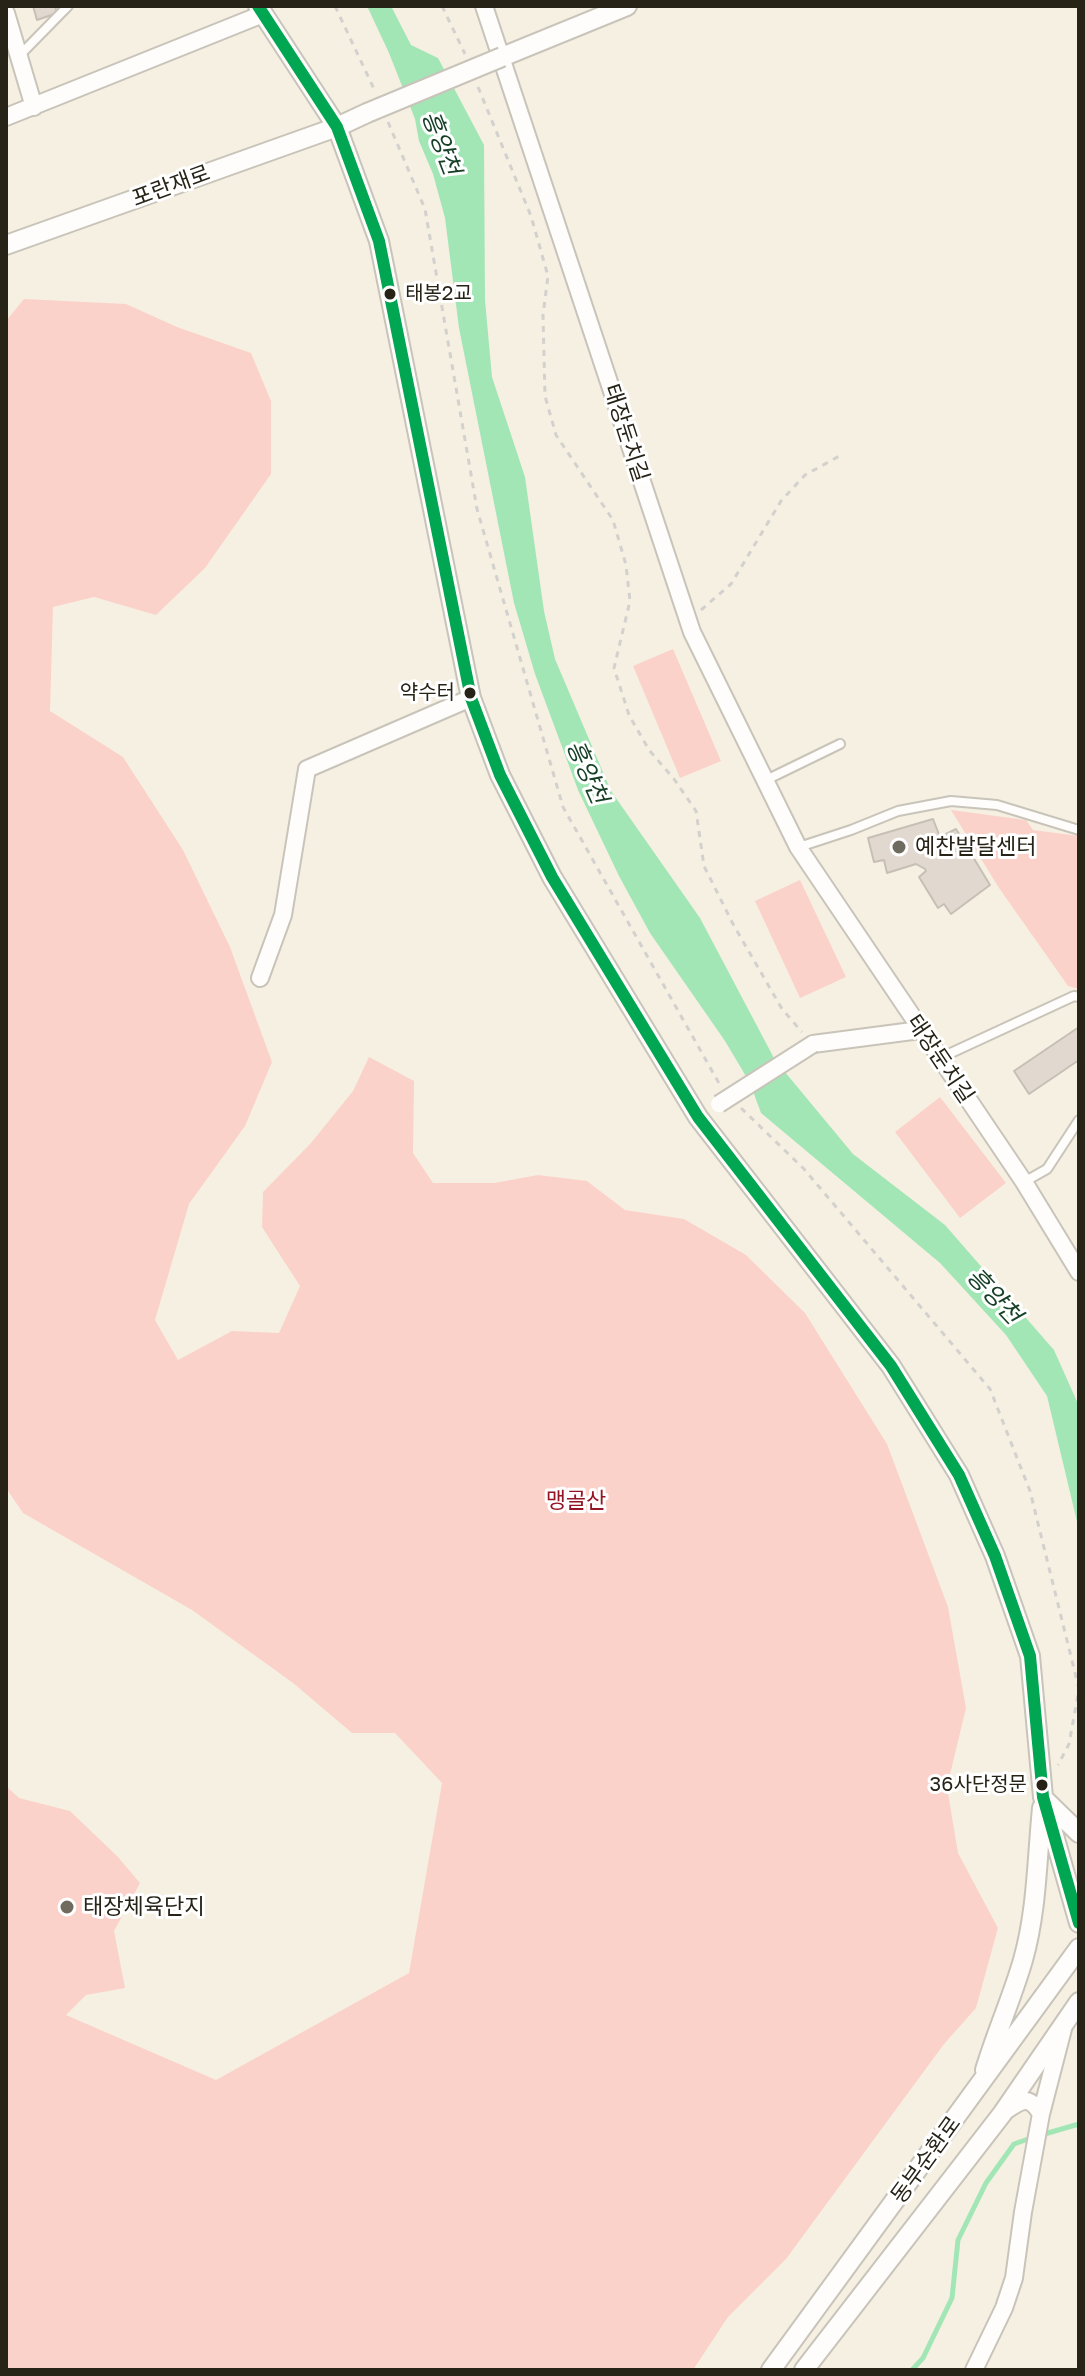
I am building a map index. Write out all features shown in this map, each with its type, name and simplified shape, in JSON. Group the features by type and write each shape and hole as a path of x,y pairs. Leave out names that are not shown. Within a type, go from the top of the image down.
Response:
{"street":[{"name":"태장둔치길","path":"484,6 692,632 798,847 1024,1182 1079,1272"},
{"name":"포란재로","path":"6,245 337,127 627,6"},
{"path":"6,117 260,10 337,127 379,241 471,698 500,775 552,877 698,1117 891,1366 959,1475 995,1556 1030,1656 1043,1797 1032,1924 1023,1961 995,2034 981,2084"},
{"path":"6,13 34,107"},
{"path":"260,978 283,915 307,769 471,698"},
{"path":"698,1117 813,1044 920,1030"},
{"path":"1043,1797 1077,1832"},
{"path":"1043,1797 1079,1923"},
{"name":"동부순환로","path":"771,2370 1079,1948"},
{"name":"동부순환로","path":"804,2370 1002,2114 1079,2002"},
{"path":"974,2370 1004,2308 1014,2278 1041,2114 1064,2023"},
{"path":"1002,2114 1020,2102 1028,2101 1035,2104 1041,2114"}],"lane":[{"path":"19,56 68,6"},
{"path":"763,781 840,744"},
{"path":"798,847 898,811 951,801 997,805 1079,830"},
{"path":"940,1058 1074,996 1079,997"},
{"path":"1024,1182 1047,1169 1079,1120"}],"path":[{"path":"335,6 377,96"},
{"path":"442,6 465,54"},
{"path":"475,79 531,216 548,276 543,315 545,396 556,435 613,520 626,565 630,601 614,668 629,715 649,750 696,811 704,866 733,924 782,1009 813,1044"},
{"path":"375,112 425,209 477,509 563,807 725,1098 804,1169 990,1389 1030,1491 1079,1689 1069,1744 1056,1770"},
{"path":"692,632 699,612 731,584 781,501 805,475 843,454"}],"green space":[{"name":"맹골산","path":"24,299 126,304 177,327 251,353 271,401 271,474 205,568 156,615 94,597 53,607 50,711 123,757 183,850 230,947 272,1062 245,1126 189,1204 155,1320 178,1360 232,1331 279,1333 300,1286 262,1227 263,1192 311,1143 353,1091 369,1057 414,1081 413,1153 433,1183 494,1183 538,1175 587,1181 625,1210 684,1219 746,1255 805,1313 887,1444 948,1607 966,1708 947,1787 958,1853 998,1928 976,2008 944,2044 786,2259 728,2317 693,2370 6,2370 6,1786 19,1798 70,1811 140,1883 114,1931 125,1988 86,1995 66,2015 216,2080 409,1973 442,1783 395,1733 352,1733 293,1683 192,1610 23,1513 6,1488 6,321"},
{"path":"673,649 721,761 680,778 633,666"},
{"path":"951,810 1026,820 1033,830 1079,836 1079,989 1068,986 999,888"},
{"path":"800,880 846,977 800,998 755,901"},
{"path":"940,1097 1006,1183 960,1218 895,1132"}],"water":[{"name":"흥양천","path":"367,6 391,6 411,45 438,58 484,145 485,300 492,377 525,477 544,611 555,659 611,791 700,918 775,1060 853,1154 945,1225 1054,1350 1079,1406 1079,1530 1047,1396 1006,1335 940,1263 761,1113 750,1083 725,1041 650,933 578,790 535,674 514,603 459,328 445,218 433,174 419,141 415,119"}],"building":[{"path":"33,6 55,6 57,13 37,20"},
{"path":"933,819 940,837 956,829 990,885 951,914 944,904 938,908 919,877 925,869 916,864 887,873 884,860 874,862 868,838"},
{"path":"1079,1027 1079,1060 1029,1094 1014,1071"}],"waterway":[{"path":"1041,2135 1079,2124"},
{"path":"912,2370 923,2358 952,2298 958,2240 986,2183 1014,2144 1031,2138"}],"transit line":[{"path":"258,6 337,127 379,241 471,698 500,775 552,877 698,1117 891,1366 959,1475 995,1556 1030,1656 1043,1797 1079,1923"}],"place":[{"name":"태봉2교","path":"390,294"},
{"name":"약수터","path":"470,693"},
{"name":"예찬발달센터","path":"899,847"},
{"name":"36사단정문","path":"1042,1785"},
{"name":"태장체육단지","path":"67,1907"}]}
